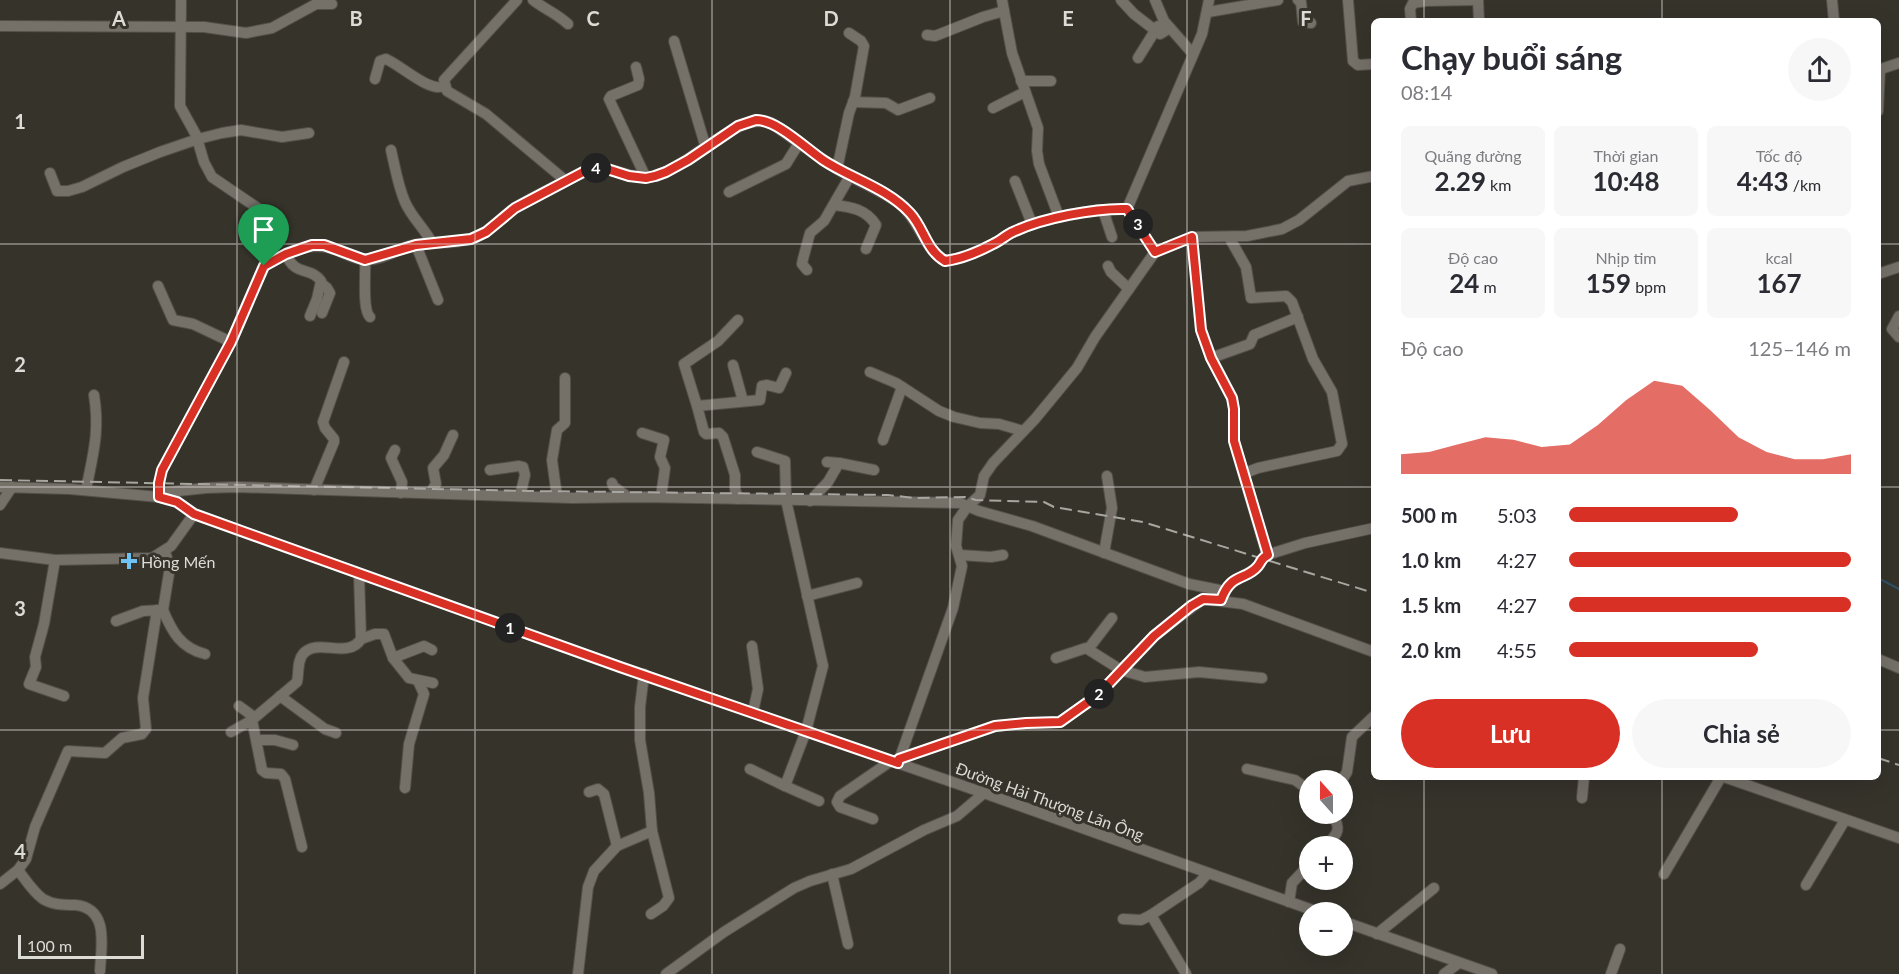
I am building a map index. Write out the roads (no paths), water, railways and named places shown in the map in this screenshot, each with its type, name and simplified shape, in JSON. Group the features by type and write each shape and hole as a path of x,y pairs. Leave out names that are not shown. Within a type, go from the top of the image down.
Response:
{"street":[{"path":"159,495 162,470 231,342 264,266 273,230 272,223 262,210 213,177 204,162 198,139 180,102 181,0"},
{"path":"517,0 444,80 444,86 447,91 486,114 566,181"},
{"path":"533,0 546,10 556,13 568,24"},
{"path":"1121,0 1155,32 1160,34 1170,28"},
{"path":"1155,0 1162,18 1193,54"},
{"path":"1127,209 1202,34 1208,6 1278,0"},
{"path":"1298,0 1303,7 1303,22 1311,23"},
{"path":"1347,0 1353,62 1358,65 1371,64"},
{"path":"1411,18 1410,9 1413,3 1478,0 1479,18"},
{"path":"1832,0 1834,18"},
{"path":"0,26 204,27 232,32 255,32 272,28 316,4 332,4"},
{"path":"927,35 934,36 1003,5 1010,44 1038,128 1039,164 1059,217"},
{"path":"1138,58 1162,18"},
{"path":"837,169 864,46 861,41 849,33"},
{"path":"674,41 706,148"},
{"path":"375,79 380,61 386,59 429,86 438,89 444,86"},
{"path":"1881,69 1899,63"},
{"path":"636,67 638,85 610,96 609,99 646,178"},
{"path":"993,108 1023,86 1051,81"},
{"path":"853,102 886,104 898,110 930,98"},
{"path":"264,266 304,247 318,245 365,260 416,245 454,242 477,237 515,208 585,171 604,168 629,176 646,178 666,172 738,126 756,120 771,123 837,169 880,191 901,205 911,214 937,256 945,261 968,256 994,244 1011,232 1032,224 1103,210 1127,209"},
{"path":"50,172 57,191 72,190 132,163 198,139 241,130 282,137 309,133"},
{"path":"729,192 786,164 799,143"},
{"path":"391,150 405,201 418,225 432,243"},
{"path":"807,270 802,264 802,259 810,233 824,221 850,176"},
{"path":"896,761 953,608 962,566 956,546 958,520 967,507 980,495 984,476 989,468 1077,368 1095,337 1155,252 1192,237 1264,234 1282,229 1299,220 1348,181 1371,177"},
{"path":"1015,182 1032,224"},
{"path":"834,205 857,208 872,219 876,225 866,249"},
{"path":"1127,209 1155,252"},
{"path":"1103,210 1112,237"},
{"path":"1192,237 1201,330 1211,358 1232,398 1234,441 1268,555"},
{"path":"1229,237 1246,267 1251,298 1286,296 1292,302 1313,359 1332,392 1341,447 1337,451 1258,468 1245,473"},
{"path":"416,245 438,300"},
{"path":"286,254 293,267 319,277 327,288 330,293 322,313"},
{"path":"365,260 367,278 365,309 370,317"},
{"path":"1108,266 1111,272 1129,289"},
{"path":"1881,273 1897,268 1899,280"},
{"path":"310,316 322,284"},
{"path":"158,286 173,320 193,324 231,342"},
{"path":"1899,316 1892,329 1899,338"},
{"path":"1211,358 1250,344 1254,335 1298,317"},
{"path":"738,320 718,341 684,364 704,432 706,434 719,433 723,437 735,475 738,499"},
{"path":"314,490 334,442 323,422 344,362"},
{"path":"733,365 743,401"},
{"path":"870,372 902,387 939,411 954,417 980,423 999,424 1023,431"},
{"path":"697,406 760,400 762,386 779,388 786,374"},
{"path":"557,497 552,460 557,430 565,423 565,378"},
{"path":"883,440 902,387"},
{"path":"86,490 97,423 94,395"},
{"path":"642,433 664,440 660,457 665,468 662,497"},
{"path":"430,493 436,484 433,468 444,455 453,435"},
{"path":"395,450 391,458 402,482 401,493"},
{"path":"757,453 785,461 786,500 823,666 806,732 785,786"},
{"path":"827,462 874,470"},
{"path":"810,501 828,482 839,463"},
{"path":"490,470 523,467 525,475 520,496"},
{"path":"1104,553 1112,508 1107,476"},
{"path":"612,483 628,497"},
{"path":"0,487 159,495 206,488 557,497 960,503 1032,526 1371,651"},
{"path":"0,505 12,488"},
{"name":"Đường Hải Thượng Lãn Ông","path":"159,495 177,502 194,514 359,574 806,732 896,761 1299,905"},
{"path":"0,553 55,560 152,558 165,552 171,546 194,514"},
{"path":"873,819 840,807 837,802 840,796 896,761 995,726 1060,722 1092,700 1154,636 1198,601 1223,596 1235,580 1256,568 1263,558 1305,543 1371,529"},
{"path":"0,884 18,870 26,859 34,827 68,751 105,753 122,738 140,735 146,729 143,698 170,567 165,552"},
{"path":"960,555 991,557 1003,555"},
{"path":"55,560 44,624 35,657 36,667 29,684 64,696"},
{"path":"231,732 253,718 297,682 299,661 304,652 314,648 351,648 357,645 361,639 359,574"},
{"path":"807,596 857,583"},
{"path":"116,621 143,611 160,610"},
{"path":"160,610 170,628 184,645 206,654"},
{"path":"1056,658 1089,648 1112,618"},
{"path":"361,639 375,634 384,634 393,658 409,678 433,683"},
{"path":"393,658 424,646 432,650"},
{"path":"752,646 758,689 753,712"},
{"path":"1089,648 1121,670 1151,678 1199,672 1262,678"},
{"path":"1881,660 1899,668"},
{"path":"644,674 639,707 640,740 649,794 652,831 669,898 663,906 651,914"},
{"path":"405,788 409,744 424,694 418,681"},
{"path":"280,696 325,729 336,733"},
{"path":"239,706 253,718 263,771 281,774 285,779 302,847"},
{"path":"1347,770 1352,737 1371,719"},
{"path":"257,740 275,740 293,745"},
{"path":"750,769 819,801"},
{"path":"1246,769 1295,780 1299,783"},
{"path":"1582,798 1584,780"},
{"path":"1664,874 1720,780"},
{"path":"1731,780 1899,838"},
{"path":"589,792 598,789 604,794 617,846"},
{"path":"666,974 764,906 810,881 857,866 924,830 957,816 984,793"},
{"path":"1806,885 1845,820"},
{"path":"578,974 590,881 597,866 617,846 652,831"},
{"path":"18,870 43,899 62,905 84,907 92,913 100,923 102,932 100,971"},
{"path":"1123,919 1141,920 1151,915 1199,883 1208,873"},
{"path":"832,874 848,944"},
{"path":"1289,902 1292,883 1299,876"},
{"path":"1377,934 1434,888"},
{"path":"1151,915 1186,974"},
{"path":"1353,925 1492,974"},
{"path":"1611,974 1620,949"},
{"path":"1444,974 1459,963"}],"waterway":[{"path":"1881,580 1899,589"}],"railway":[{"path":"0,480 528,491 888,495 914,498 965,497 976,500 1044,502 1054,507 1143,522 1371,592"},
{"path":"1881,759 1899,765"}],"place":[{"name":"Hồng Mến","path":"129,561"}]}
